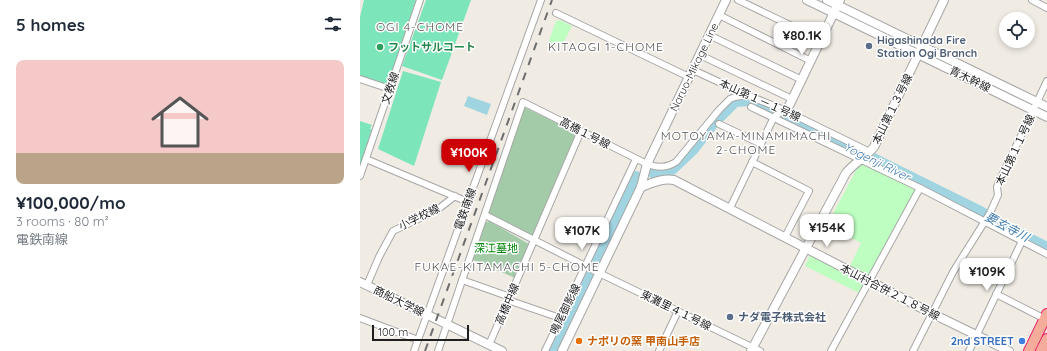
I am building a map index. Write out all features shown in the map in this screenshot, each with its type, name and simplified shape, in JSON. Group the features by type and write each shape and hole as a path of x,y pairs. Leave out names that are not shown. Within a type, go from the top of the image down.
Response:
{"highway":[{"path":"1029,351 1046,317"},
{"path":"1041,351 1047,339"}],"street":[{"name":"文教線","path":"360,173 420,0"},
{"name":"電鉄南線","path":"414,351 541,0"},
{"name":"Naruo-Mikage Line","path":"562,351 596,272 641,187 647,164 726,0"},
{"path":"738,0 821,40"},
{"name":"青木幹線","path":"806,0 1047,107"},
{"name":"青木幹線","path":"827,0 839,3 921,51 1047,117"},
{"name":"本山第１３号線","path":"755,350 846,173 874,147 944,0"},
{"path":"1032,0 1047,8"},
{"path":"730,208 761,144 779,114 788,108 839,3"},
{"name":"本山第１－１号線","path":"556,13 691,73 747,95 779,114 870,152"},
{"path":"719,14 811,61"},
{"path":"709,35 802,80"},
{"path":"700,55 792,99"},
{"path":"360,79 390,89"},
{"name":"本山第１１号線","path":"913,351 953,272 990,213 998,195 998,184 1047,81"},
{"name":"高橋１号線","path":"485,214 523,102 636,159 647,164 661,167 669,166 676,162 730,99 747,95"},
{"path":"751,107 779,114 861,159 986,220 1047,254"},
{"path":"719,124 761,144"},
{"name":"高橋中線","path":"490,347 509,298 581,131"},
{"path":"366,159 468,202"},
{"name":"鳴尾御影線","path":"545,351 636,159"},
{"path":"752,162 809,191 785,237"},
{"name":"本山村合併２１８号線","path":"641,187 658,181 668,179 674,180 931,314 1009,351"},
{"path":"831,351 920,188"},
{"name":"小学校線","path":"364,284 393,231 437,210 455,196"},
{"path":"438,351 485,214"},
{"name":"東灘里４１号線","path":"485,214 534,241 755,350"},
{"path":"969,351 1022,241"},
{"path":"462,280 560,318"},
{"name":"商船大学線","path":"364,284 427,314 490,347 502,351"},
{"path":"996,294 1046,317"},
{"path":"659,351 678,311"},
{"path":"360,318 418,340"}],"green space":[{"name":"フットサルコート","path":"364,0 416,0 387,86 360,76 360,17"},
{"path":"426,0 471,0 442,80 402,66"},
{"path":"560,20 572,26 562,45 557,42 554,45 548,43 556,21"},
{"path":"403,71 441,82 414,166 378,149"},
{"path":"524,107 571,130 575,136 534,233 531,236 487,211"},
{"path":"360,121 372,125 370,129 372,129 360,165"},
{"path":"860,163 915,190 868,276 850,266 861,243 827,225"},
{"name":"深江墓地","path":"489,221 529,244 515,278 471,259 483,224"},
{"path":"810,255 864,283 859,293 805,266"}],"water":[{"path":"468,96 491,104 487,115 464,106"}],"waterway":[{"name":"Yogenji River","path":"655,174 672,169 692,150 712,124 735,101 749,100 786,116 980,212 1047,248"},
{"name":"Yogenji River","path":"551,351 628,190 636,177"}],"railway":[{"path":"425,351 552,0"}],"place":[{"name":"Higashinada Fire Station Ogi Branch","path":"869,46"},
{"name":"フットサルコート","path":"380,47"},
{"name":"ナダ電子株式会社","path":"730,317"},
{"name":"ナポリの窯 甲南山手店","path":"579,341"},
{"name":"2nd STREET","path":"1022,341"}],"district":[{"name":"OGI 4-CHOME","path":"420,27"},
{"name":"KITAOGI 1-CHOME","path":"606,47"},
{"name":"MOTOYAMA-MINAMIMACHI 2-CHOME","path":"746,143"},
{"name":"FUKAE-KITAMACHI 5-CHOME","path":"507,267"}],"water label":[{"name":"要玄寺川","path":"1007,227"}]}
